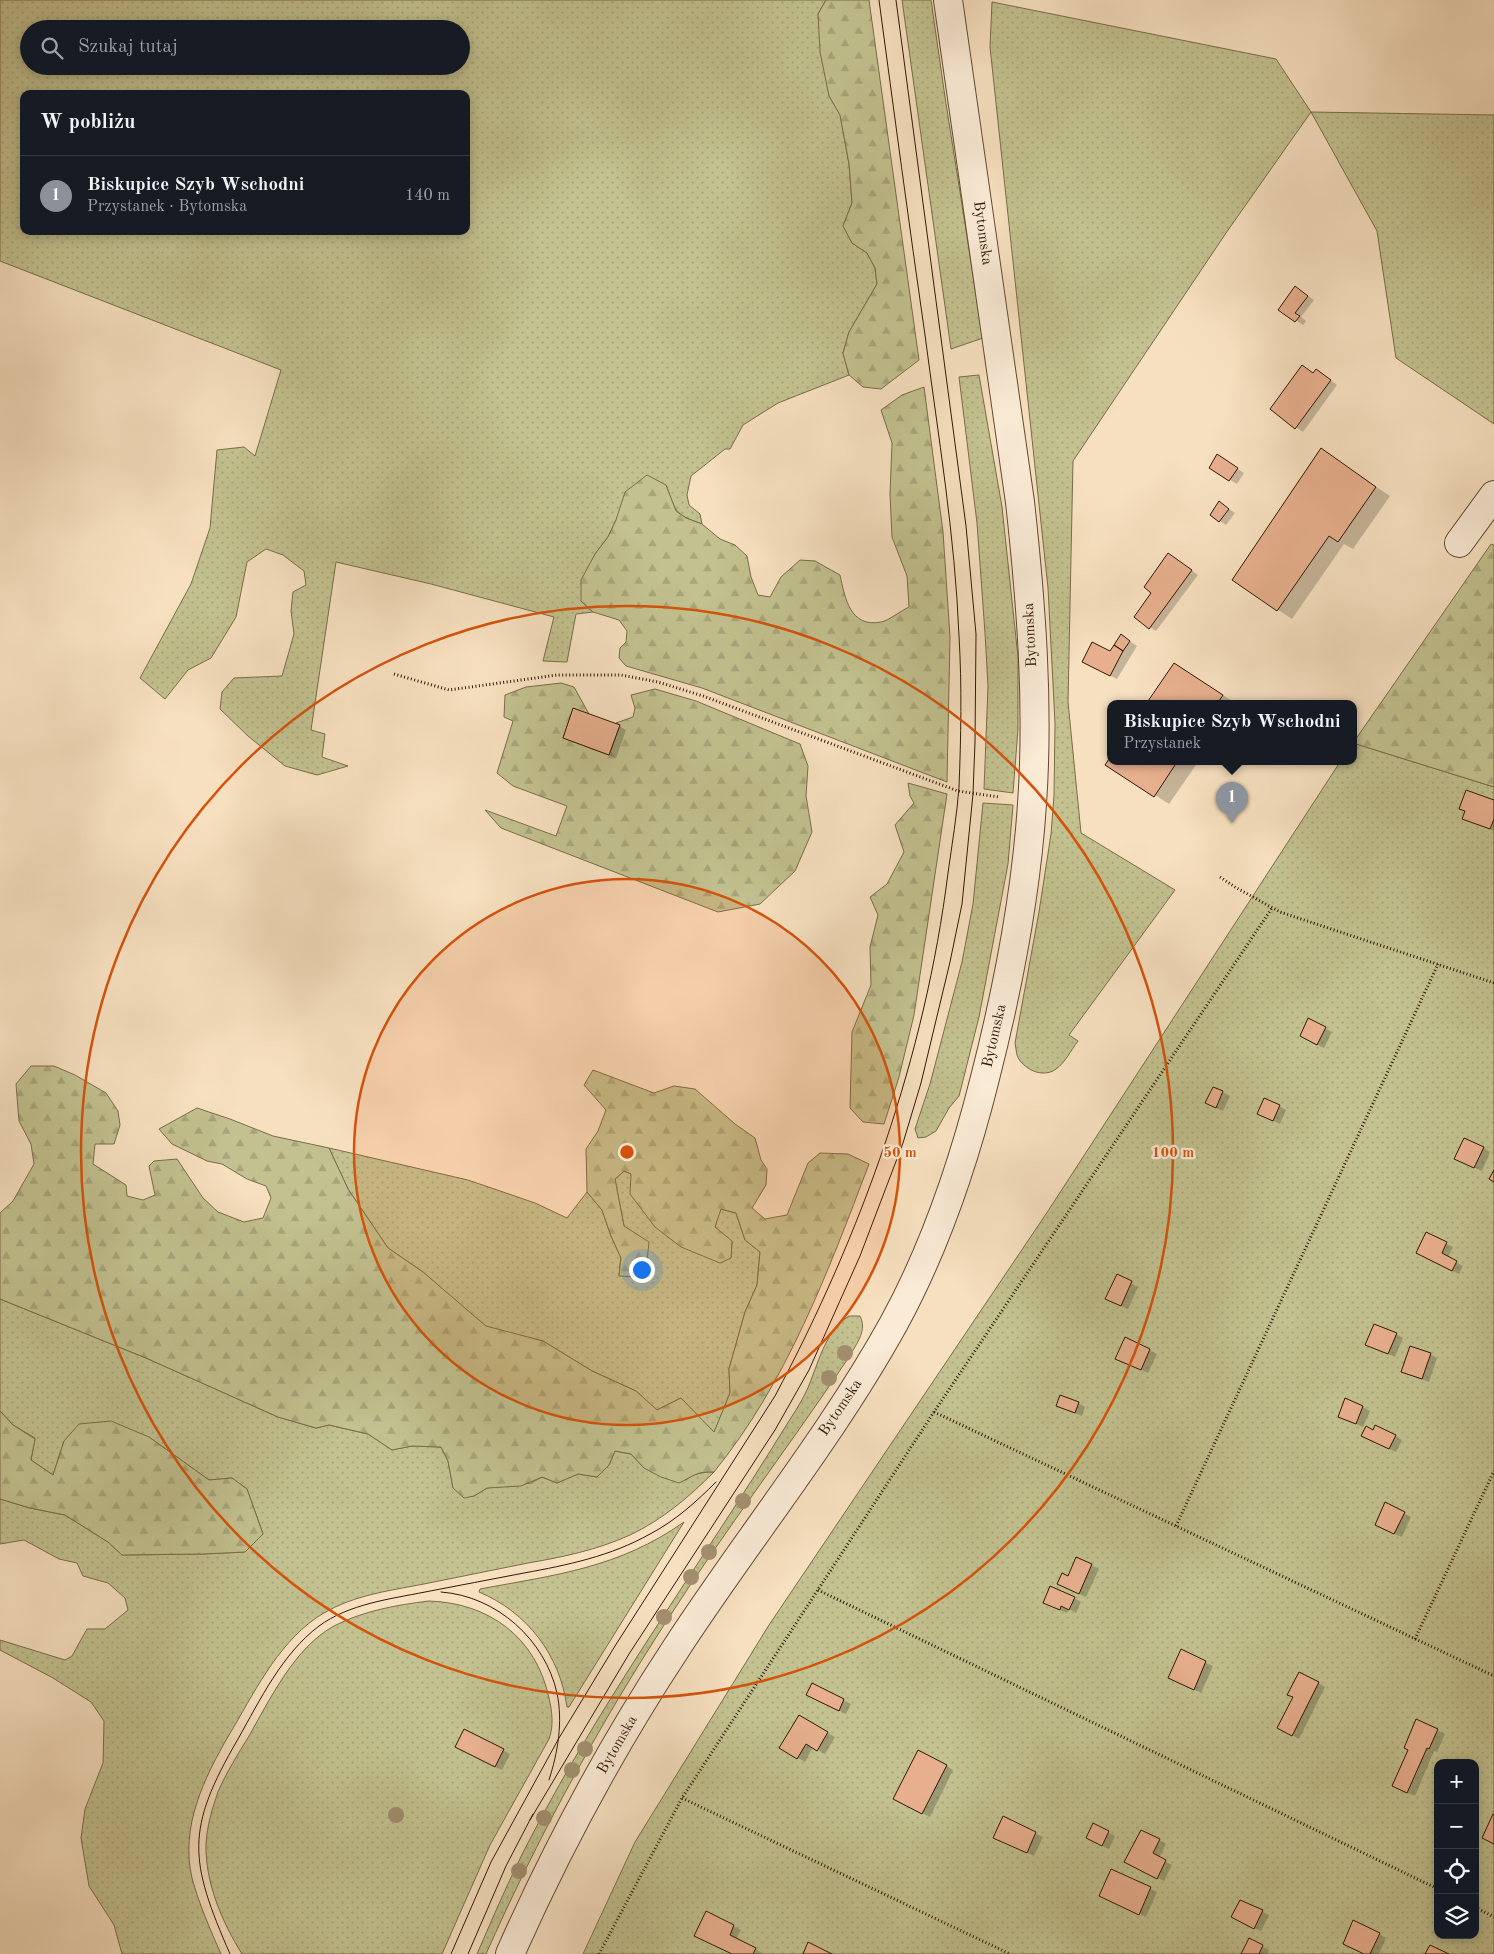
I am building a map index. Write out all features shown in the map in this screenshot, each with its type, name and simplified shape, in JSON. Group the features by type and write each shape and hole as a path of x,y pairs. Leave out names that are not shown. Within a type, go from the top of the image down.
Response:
{"street":[{"name":"Bytomska","path":"510,1954 576,1820 619,1743 680,1642 850,1396 896,1319 928,1253 956,1179 974,1123 1000,1021 1015,944 1026,867 1032,802 1033,654 1020,502 948,0"},
{"path":"1458,543 1494,495"}],"path":[{"path":"394,674 449,690 557,675 621,675 658,682 703,696 958,791 1032,802"},
{"path":"1220,876 1235,887 1280,912 1494,983"},
{"path":"599,1954 682,1798 934,1412 1272,908"},
{"path":"1176,1526 1438,964"},
{"path":"934,1412 1494,1676"},
{"path":"1415,1639 1494,1471"},
{"path":"818,1590 1434,1887"},
{"path":"682,1798 1010,1954"},
{"path":"1479,1910 1494,1916"}],"green space":[{"path":"0,0 826,0 818,14 829,96 840,114 849,164 852,203 843,226 852,243 867,253 875,268 877,284 849,332 843,353 849,375 778,403 743,425 730,449 725,449 691,476 687,495 689,505 700,514 702,524 677,511 666,485 616,520 608,537 595,554 581,601 593,612 576,614 567,662 543,661 554,617 431,584 336,562 311,730 325,734 322,757 348,766 317,775 285,766 248,736 220,709 222,692 234,678 282,676 294,634 291,611 293,592 306,585 304,571 283,555 266,549 247,562 236,617 211,658 188,670 165,699 140,678 191,584 210,528 217,450 244,447 255,456 281,370 0,261"},
{"path":"826,0 869,0 919,360 881,389 863,387 849,375 843,353 849,332 877,284 875,268 867,253 852,243 843,226 852,203 849,164 840,115 829,96 820,52 818,14"},
{"path":"902,0 931,0 983,338 951,349"},
{"path":"992,2 1276,59 1311,112 1226,233 1073,461 1068,702 1081,833 1175,890 1069,1035 1078,1041 1068,1056 1056,1069 1045,1073 1034,1071 1023,1064 1017,1055 1015,1043 1051,834 1054,796 1055,723 1048,588 990,47"},
{"path":"1311,112 1494,115 1494,424 1396,358 1377,231"},
{"path":"979,375 1002,507 1018,657 1018,729 1013,793 984,789 988,686 985,633 977,523 959,377"},
{"path":"924,387 943,532 950,637 947,782 702,688 626,666 619,658 620,648 626,642 627,631 619,620 593,612 581,601 581,580 595,554 608,537 625,492 647,475 666,485 676,511 686,518 702,524 720,539 735,545 747,556 751,577 758,595 770,597 781,577 800,560 815,561 840,575 847,602 856,616 862,620 871,623 881,622 909,607 907,576 892,537 890,494 892,443 881,410 902,395"},
{"path":"1491,544 1494,545 1494,787 1357,744 1357,737"},
{"path":"561,683 574,687 589,714 573,709 563,738 609,755 620,725 616,723 633,717 635,708 631,695 655,689 696,701 800,744 808,766 806,796 812,832 795,871 760,904 718,912 501,828 485,810 556,836 567,806 513,786 497,773 513,721 504,717 505,695 526,687"},
{"path":"1357,744 1494,787 1494,1954 583,1954 635,1842 769,1625 1046,1214 1338,765 1357,765"},
{"path":"908,783 947,794 914,1015 899,1077 884,1124 863,1122 850,1108 852,1032 871,985 870,947 878,915 870,897 887,884 904,852 895,825 914,803 910,796"},
{"path":"983,803 1013,805 1008,864 979,1017 959,1096 949,1108 936,1131 926,1137 918,1138 915,1129 930,1084 962,962 973,904"},
{"path":"31,1066 54,1066 75,1075 106,1093 118,1111 120,1125 114,1144 95,1144 93,1164 126,1185 127,1196 143,1200 155,1195 149,1166 154,1161 177,1159 203,1198 218,1212 244,1222 263,1218 271,1198 266,1186 247,1179 222,1164 207,1161 172,1144 159,1129 197,1108 273,1136 329,1148 348,1189 388,1248 423,1272 486,1326 543,1341 592,1371 636,1391 657,1410 681,1398 714,1432 730,1393 729,1369 745,1312 757,1285 760,1252 745,1240 736,1213 721,1209 715,1227 732,1241 731,1258 720,1263 681,1247 655,1227 630,1194 631,1174 624,1171 615,1179 624,1226 649,1242 647,1261 638,1277 619,1276 621,1258 602,1210 587,1192 586,1149 598,1131 606,1110 584,1085 593,1070 654,1093 674,1086 695,1089 735,1124 755,1138 761,1160 767,1169 766,1185 752,1208 765,1219 787,1215 808,1163 820,1153 848,1154 869,1164 838,1245 804,1325 763,1401 740,1437 714,1472 699,1473 679,1483 661,1477 644,1468 631,1454 615,1451 609,1465 597,1477 578,1474 557,1483 542,1477 521,1486 487,1488 474,1496 464,1498 453,1488 448,1461 441,1447 412,1446 392,1450 368,1434 329,1425 316,1428 278,1417 146,1358 0,1299 0,1213 13,1201 34,1164 31,1144 19,1121 16,1084"},
{"path":"329,1148 468,1180 535,1203 567,1218 587,1192 602,1210 621,1258 624,1226 615,1179 624,1171 631,1174 731,1257 732,1242 715,1227 720,1209 736,1213 745,1240 760,1252 757,1285 745,1312 729,1369 730,1393 714,1433 681,1398 657,1410 636,1391 592,1371 543,1341 486,1327 423,1272 388,1248 348,1189"},
{"path":"0,1299 146,1358 278,1417 316,1428 329,1425 368,1434 392,1450 412,1446 441,1447 448,1461 453,1488 474,1496 487,1488 531,1483 542,1477 557,1483 578,1474 597,1477 609,1465 615,1451 631,1454 644,1468 686,1480 699,1473 714,1472 685,1499 664,1515 642,1529 618,1540 567,1555 368,1595 341,1604 316,1618 302,1629 289,1642 266,1672 229,1735 203,1786 192,1822 189,1840 189,1859 192,1878 201,1907 221,1954 122,1954 114,1925 89,1886 81,1838 85,1809 103,1763 104,1721 91,1702 53,1678 0,1650 0,1640 65,1660 72,1656 87,1629 105,1629 128,1610 125,1598 108,1583 83,1576 77,1563 59,1559 24,1540 0,1544 0,1499 30,1508 65,1515 108,1542 122,1555 244,1552 263,1534 247,1489 232,1478 209,1480 149,1437 64,1441 53,1475 31,1460 35,1438 13,1425 0,1411"},
{"path":"849,1316 860,1316 863,1326 861,1335 851,1354 711,1554 616,1702 547,1826 486,1954 477,1954 531,1837 590,1732 799,1405 828,1339 841,1322"},
{"path":"0,1411 13,1425 35,1439 31,1460 53,1475 64,1441 79,1424 111,1421 149,1437 209,1480 232,1478 247,1489 263,1534 245,1552 122,1555 108,1542 65,1515 30,1508 0,1499"},
{"path":"684,1522 569,1707 567,1707 557,1670 549,1653 538,1638 526,1623 512,1611 479,1592 480,1589 560,1574 611,1560 660,1538"},
{"path":"429,1601 451,1603 471,1608 490,1616 507,1627 533,1657 543,1676 552,1718 552,1729 549,1739 490,1845 442,1954 242,1954 228,1929 216,1901 206,1858 210,1818 218,1792 228,1771 285,1675 307,1647 320,1635 334,1626 368,1613"}],"building":[{"path":"1295,286 1308,296 1295,313 1300,316 1295,322 1278,310"},
{"path":"1302,365 1313,373 1316,369 1331,380 1295,429 1270,409"},
{"path":"1321,448 1376,487 1338,542 1329,536 1277,611 1232,580"},
{"path":"1217,454 1238,468 1229,481 1209,468"},
{"path":"1219,501 1229,509 1219,522 1210,515"},
{"path":"1168,553 1192,570 1149,629 1134,617 1151,593 1144,587"},
{"path":"1121,634 1130,641 1123,651 1114,645"},
{"path":"1092,642 1110,651 1114,645 1123,651 1110,676 1082,662"},
{"path":"1174,663 1223,695 1220,700 1149,700"},
{"path":"573,708 620,725 609,755 563,738"},
{"path":"1107,762 1107,765 1175,765 1154,797 1105,765"},
{"path":"1466,790 1494,800 1494,819 1490,829 1462,819 1465,811 1459,809"},
{"path":"1308,1018 1326,1027 1317,1045 1300,1036"},
{"path":"1213,1087 1223,1091 1216,1108 1205,1103"},
{"path":"1264,1098 1280,1105 1273,1121 1257,1114"},
{"path":"1464,1138 1484,1147 1474,1168 1454,1159"},
{"path":"1494,1170 1494,1182 1489,1179"},
{"path":"1426,1232 1447,1242 1442,1253 1457,1261 1452,1271 1416,1253"},
{"path":"1117,1274 1132,1281 1121,1306 1105,1299"},
{"path":"1374,1324 1397,1333 1388,1354 1365,1345"},
{"path":"1125,1337 1150,1349 1141,1370 1115,1359"},
{"path":"1410,1346 1431,1353 1422,1379 1401,1372"},
{"path":"1060,1395 1079,1402 1075,1413 1056,1406"},
{"path":"1345,1398 1363,1406 1356,1424 1338,1417"},
{"path":"1375,1425 1396,1435 1389,1449 1361,1436 1366,1426 1373,1430"},
{"path":"1385,1502 1405,1512 1394,1534 1375,1525"},
{"path":"1076,1557 1092,1564 1079,1594 1057,1584 1062,1573 1068,1576"},
{"path":"1050,1586 1075,1597 1069,1610 1061,1606 1060,1610 1043,1603"},
{"path":"1181,1649 1206,1661 1194,1690 1168,1678"},
{"path":"1299,1672 1319,1682 1292,1736 1277,1728 1293,1697 1287,1695"},
{"path":"812,1683 844,1699 839,1711 806,1695"},
{"path":"799,1715 828,1732 817,1751 806,1744 797,1759 779,1748"},
{"path":"1416,1719 1438,1729 1429,1749 1427,1748 1407,1793 1392,1786 1408,1750 1404,1748"},
{"path":"464,1729 504,1749 495,1767 455,1747"},
{"path":"918,1750 947,1765 922,1814 893,1799"},
{"path":"1494,1815 1494,1844 1482,1838"},
{"path":"1003,1816 1036,1832 1027,1853 993,1838"},
{"path":"1093,1823 1109,1831 1102,1846 1086,1838"},
{"path":"1141,1830 1160,1839 1153,1853 1166,1860 1157,1879 1124,1862"},
{"path":"1111,1869 1151,1887 1139,1915 1099,1896"},
{"path":"1240,1900 1263,1910 1254,1929 1231,1917"},
{"path":"706,1911 734,1925 730,1935 756,1948 753,1954 732,1954 694,1936"},
{"path":"1353,1920 1380,1933 1370,1954 1364,1954 1343,1944"},
{"path":"1249,1938 1263,1945 1259,1954 1241,1954"},
{"path":"808,1942 832,1954 803,1954"},
{"path":"1430,1945 1449,1954 1425,1954"}],"tram line":[{"path":"451,1954 491,1862 559,1738 615,1646 775,1396 836,1271 862,1207 886,1142 924,1009 938,941 958,798 961,730 960,655 954,560 945,485 879,0"},
{"path":"530,1820 629,1654 775,1430 809,1370 860,1256 903,1143 921,1083 962,904 973,794 976,634 966,526 896,0"},
{"path":"230,1954 206,1894 199,1845 201,1822 221,1771 255,1709 273,1678 306,1637 319,1626 343,1612 370,1603 557,1567 605,1554 635,1542 668,1523 693,1504 716,1482"},
{"path":"441,1592 462,1595 481,1602 499,1612 516,1624 542,1655 557,1693 560,1715 557,1748 549,1780"},
{"path":"468,1954 506,1866 533,1814"}],"place":[{"name":"Biskupice Szyb Wschodni","path":"1232,823"}]}
